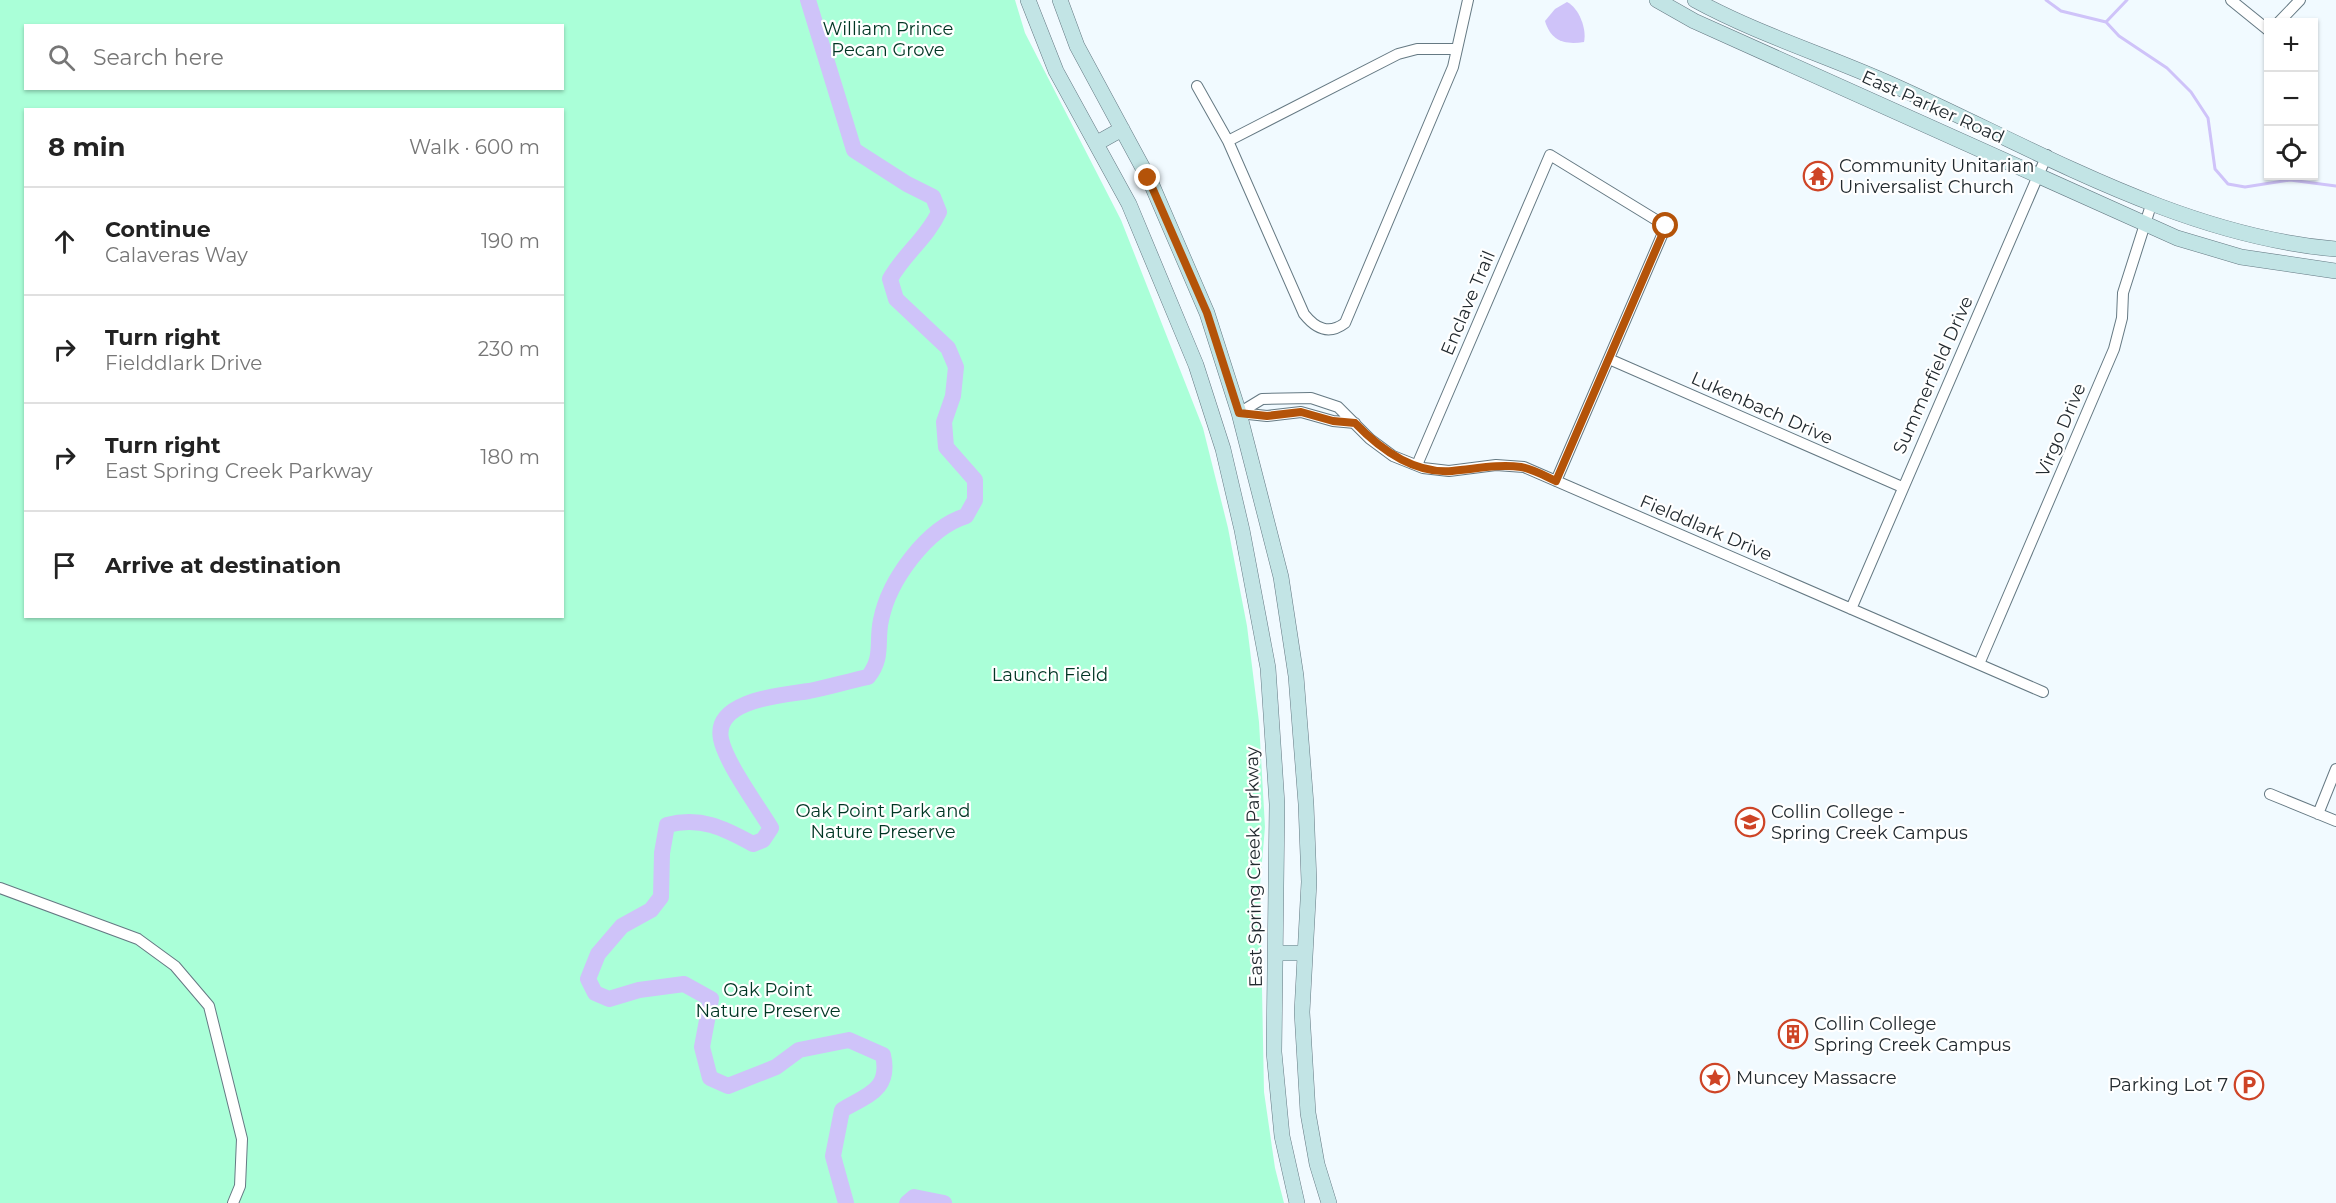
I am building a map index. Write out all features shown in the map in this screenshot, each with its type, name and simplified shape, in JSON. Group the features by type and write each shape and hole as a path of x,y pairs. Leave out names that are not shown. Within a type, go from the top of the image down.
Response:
{"main road":[{"name":"East Spring Creek Parkway","path":"1028,0 1056,71 1097,143 1152,254 1196,364 1214,421 1242,530 1268,668 1277,804 1274,1052 1276,1091 1282,1136 1297,1203"},
{"path":"1060,0 1077,46 1151,183 1193,278 1239,413 1281,577 1296,676 1301,728 1309,882 1302,1012 1308,1113 1317,1164 1329,1203"},
{"name":"East Parker Road","path":"1657,0 1687,17 2143,224 2202,247 2280,264 2336,271"},
{"path":"1687,17 1695,0"},
{"name":"East Parker Road","path":"1695,0 1781,40 1885,81 2152,202 2224,229 2283,243 2336,249"},
{"path":"1775,57 1781,40"},
{"path":"1874,101 1885,81"},
{"path":"1919,122 1929,101"},
{"path":"1969,144 1980,124"},
{"path":"1097,143 1122,129"},
{"path":"2280,264 2283,243"},
{"path":"1214,421 1239,413"},
{"path":"1276,953 1305,953"}],"street":[{"path":"1197,86 1228,141 1305,314 1313,326 1325,331 1337,329 1345,323 1452,67 1468,0"},
{"path":"2231,0 2264,27"},
{"path":"2283,18 2300,0"},
{"path":"1228,141 1398,54 1417,49 1456,49"},
{"name":"Enclave Trail","path":"1417,465 1550,155 1666,226 1609,359"},
{"name":"Summerfield Drive","path":"1851,609 2047,155"},
{"name":"Virgo Drive","path":"1979,664 2114,349 2122,318 2123,292 2143,224 2152,202"},
{"path":"1556,481 1609,359"},
{"name":"Lukenbach Drive","path":"1609,359 1902,487"},
{"name":"Fielddlark Drive","path":"1239,413 1262,399 1311,398 1338,407 1370,439 1393,456 1417,465 1449,471 1496,465 1524,467 2043,692"},
{"path":"1239,413 1267,416 1301,412 1333,421 1355,423"},
{"path":"2318,814 2336,769"},
{"path":"2270,794 2336,821"},
{"path":"0,888 138,939 175,966 209,1006 242,1139 240,1186 233,1203"}],"green space":[{"name":"Oak Point Park and Nature Preserve","path":"0,0 1015,0 1025,33 1121,220 1203,428 1228,528 1247,626 1259,722 1265,827 1260,885 1264,1092 1275,1168 1284,1203 0,1203"}],"shaded area":[{"path":"1567,2 1581,19 1584,42 1570,43 1559,40 1551,33 1545,21 1555,9"}],"waterway":[{"path":"808,0 854,150 907,184 933,197 939,212 890,279 896,299 948,348 956,367 953,396 944,422 946,447 975,480 975,500 966,516 951,522 937,532 924,544 901,573 885,605 881,620 878,656 868,677 768,697 739,707 728,715 722,726 721,739 724,749 735,772 771,828 763,840 753,844 712,825 690,822 667,825 662,853 661,897 651,910 622,926 598,954 588,979 595,993 609,999 639,990 684,984 711,999 702,1047 710,1078 728,1086 776,1067 799,1050 849,1040 883,1055 885,1067 880,1084 868,1095 842,1110 833,1156 846,1203"},
{"path":"2046,0 2061,11 2106,22 2119,36 2167,68 2191,92 2208,118 2215,169 2228,184 2245,187 2290,180 2336,186"},
{"path":"2106,22 2127,0"},
{"path":"907,1203 914,1197 944,1203"}],"place":[{"name":"Community Unitarian Universalist Church","path":"1818,176"},
{"name":"Collin College - Spring Creek Campus","path":"1750,822"},
{"name":"Collin College Spring Creek Campus","path":"1793,1034"},
{"name":"Muncey Massacre","path":"1715,1078"},
{"name":"Parking Lot 7","path":"2249,1085"}],"route":[{"path":"1148,178 1207,313 1239,413 1267,416 1301,412 1333,421 1355,423 1370,439 1393,456 1423,468 1449,471 1496,465 1524,467 1556,481 1666,226"}],"park label":[{"name":"William Prince Pecan Grove","path":"888,39"},
{"name":"Launch Field","path":"1050,675"},
{"name":"Oak Point Nature Preserve","path":"768,1000"}]}
